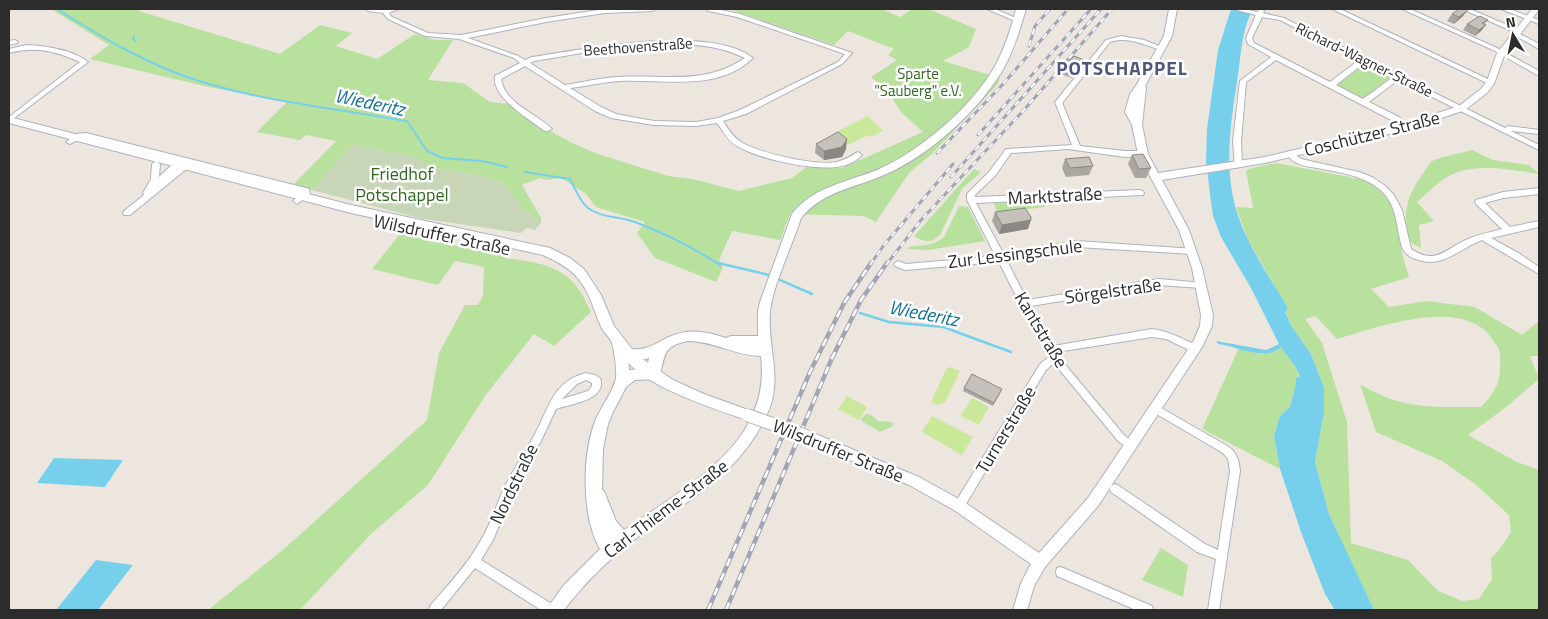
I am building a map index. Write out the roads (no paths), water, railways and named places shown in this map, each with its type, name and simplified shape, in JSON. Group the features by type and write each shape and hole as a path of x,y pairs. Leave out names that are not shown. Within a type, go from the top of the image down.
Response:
{"main road":[{"name":"Carl-Thieme-Straße","path":"552,610 586,572 611,550 716,474 744,445 763,410 768,394 770,376 764,323 766,303 796,217 801,210 826,192 890,169 942,131 983,91 995,76 1009,46 1019,15"},
{"name":"Wilsdruffer Straße","path":"9,120 73,140 94,150 180,168"},
{"name":"Wilsdruffer Straße","path":"9,126 73,140 300,199 369,219 542,257 583,278 595,295 609,329 628,354"},
{"path":"628,354 643,355 684,336 721,341 747,351 767,346"},
{"name":"Wilsdruffer Straße","path":"611,550 602,540 599,530 594,454 600,426 612,398 621,383 622,366 618,343"},
{"path":"621,383 633,374 653,375 656,356 666,344"},
{"name":"Wilsdruffer Straße","path":"595,484 610,525 623,540"}],"street":[{"path":"368,9 387,11 395,9"},
{"path":"387,11 386,14 390,18 427,35 460,37 576,15 605,11 653,9"},
{"path":"460,37 525,62 598,109 614,116 654,123 696,124 719,120 743,112 840,62 849,53 738,15 708,9"},
{"path":"1020,610 1028,584 1040,562 1093,502 1156,409 1191,347 1203,335 1206,322 1206,308 1192,251 1184,230 1143,154 1136,125 1139,118 1141,85 1158,47 1170,30 1174,9"},
{"name":"Richard-Wagner-Straße","path":"1236,9 1261,12 1282,19 1491,122 1539,148"},
{"path":"1335,9 1491,82"},
{"path":"1405,9 1501,53 1539,74"},
{"path":"1465,9 1517,33 1539,46"},
{"path":"1504,9 1539,22"},
{"name":"Coschützer Straße","path":"1156,177 1234,166 1291,154 1406,127 1462,108 1484,91 1491,82 1501,53 1536,9"},
{"path":"995,10 1019,15"},
{"path":"1261,12 1249,41 1406,127"},
{"path":"1077,148 1059,102 1108,41 1118,38 1135,40 1158,47"},
{"name":"Beethovenstraße","path":"525,62 548,56 600,48 678,42 706,43 733,50 750,58 740,66 721,74 688,81 626,79 565,87"},
{"name":"Wilsdruffer Straße","path":"9,51 29,46 75,57 85,62 9,120"},
{"path":"1234,166 1243,81 1276,57"},
{"path":"1330,86 1364,60"},
{"path":"525,62 502,74 498,78 498,84 507,98 548,129"},
{"path":"1363,103 1398,77"},
{"path":"719,120 727,133 739,144 768,155 830,165 841,164 858,155"},
{"path":"1491,122 1512,129 1539,132"},
{"name":"Wilsdruffer Straße","path":"73,140 86,135 303,190 306,192 300,199"},
{"path":"971,200 971,194 992,174 1009,151 1077,148 1126,154 1143,154"},
{"path":"1291,154 1298,161 1361,175 1376,182 1393,200 1398,210 1406,247 1414,255 1436,260 1483,237 1539,224"},
{"path":"152,188 156,164"},
{"path":"144,198 152,188 180,168"},
{"path":"127,213 180,168"},
{"path":"1508,231 1479,202 1503,195 1539,191"},
{"name":"Marktstraße","path":"971,200 1140,192"},
{"name":"Kantstraße","path":"971,200 1024,304 1052,354 1121,438 1131,446"},
{"path":"1483,237 1539,271"},
{"name":"Zur Lessingschule","path":"898,264 905,267 1000,257 1077,244 1192,251"},
{"name":"Sörgelstraße","path":"1024,304 1159,282 1201,285"},
{"name":"Turnerstraße","path":"959,506 1052,354 1144,334 1162,333 1191,347"},
{"name":"Wilsdruffer Straße","path":"628,354 653,375 683,392 806,436 907,478 959,506 1040,562"},
{"name":"Nordstraße","path":"434,610 486,542 512,481 541,431 552,406"},
{"path":"1156,409 1231,454 1235,471 1214,610"},
{"path":"1115,489 1201,548 1222,557"},
{"path":"473,561 552,610"},
{"path":"1061,572 1148,610"}],"water":[{"path":"1231,9 1253,9 1246,26 1242,45 1230,133 1229,168 1234,202 1249,241 1288,308 1285,312 1292,327 1311,354 1324,388 1324,413 1315,462 1329,514 1374,610 1335,610 1325,594 1301,532 1280,469 1274,436 1280,416 1290,407 1296,378 1300,377 1296,369 1281,347 1267,353 1259,353 1218,344 1216,341 1266,350 1279,344 1251,288 1221,237 1213,216 1206,161 1207,129 1218,50"},
{"path":"54,458 123,460 105,487 37,483"},
{"path":"96,560 133,565 98,610 56,610"}],"waterway":[{"name":"Wiederitz","path":"57,9 125,50 161,67 199,81 250,94 407,121 427,151 443,158 482,161 507,167"},
{"path":"134,36 133,39 135,41"},
{"name":"Wiederitz","path":"525,172 570,179 583,202 593,211 646,226 720,265"},
{"name":"Wiederitz","path":"718,263 769,275"},
{"name":"Wiederitz","path":"780,280 812,294"},
{"name":"Wiederitz","path":"860,313 889,322 943,327 1011,352"}],"railway":[{"path":"1029,46 1035,26 1050,9"},
{"path":"937,153 1004,83 1068,9"},
{"path":"978,135 1091,9"},
{"path":"951,177 1101,9"},
{"path":"886,265 921,220 1024,110 1112,9"},
{"path":"870,265 884,245 953,164"},
{"path":"708,610 810,372 844,303 871,263"},
{"path":"726,610 832,358 861,300 887,263"}],"district":[{"name":"POTSCHAPPEL","path":"1122,68"}],"park label":[{"name":"Sparte \"Sauberg\" e.V.","path":"918,82"},
{"name":"Friedhof Potschappel","path":"402,184"}]}
